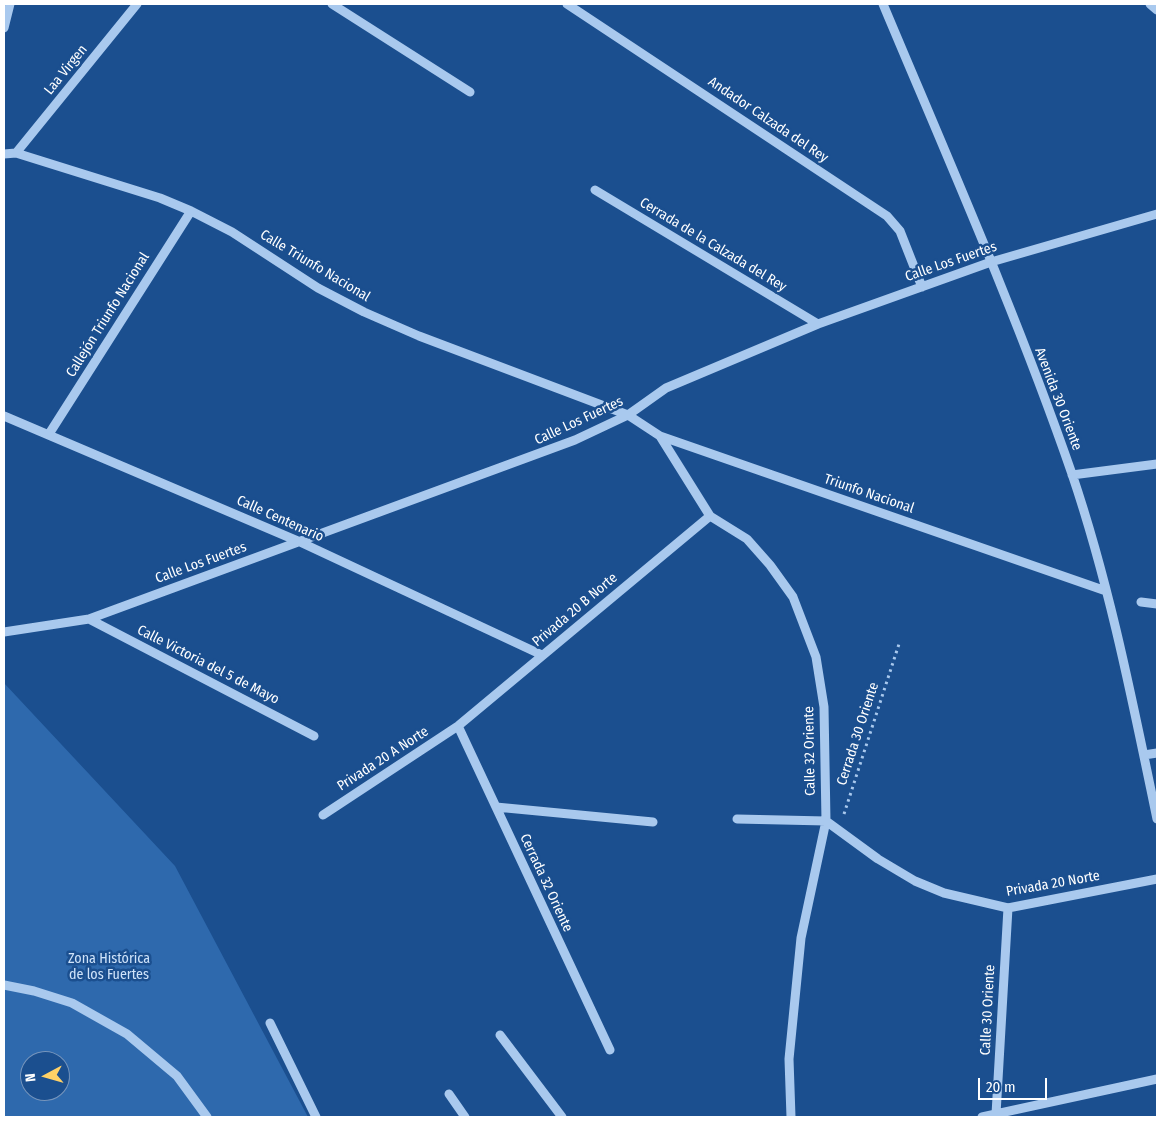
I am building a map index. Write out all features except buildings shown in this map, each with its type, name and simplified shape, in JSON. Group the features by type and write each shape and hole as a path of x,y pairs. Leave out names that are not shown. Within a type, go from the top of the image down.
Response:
{"street":[{"path":"4,28 10,4"},
{"name":"Laa Virgen","path":"16,153 137,4"},
{"path":"332,4 470,92"},
{"name":"Andador Calzada del Rey","path":"567,4 887,216 900,231 922,286"},
{"name":"Avenida 30 Oriente","path":"883,4 991,262 1072,475 1106,590 1157,820"},
{"path":"1150,4 1157,10"},
{"path":"4,154 16,153"},
{"name":"Calle Triunfo Nacional","path":"16,153 160,198 191,211 232,232 318,288 364,312 419,336 628,415"},
{"name":"Cerrada de la Calzada del Rey","path":"594,190 818,324"},
{"name":"Callejón Triunfo Nacional","path":"49,434 191,211"},
{"name":"Calle Los Fuertes","path":"4,632 89,619 535,456 628,415 666,388 818,324 991,262 1157,214"},
{"name":"Triunfo Nacional","path":"628,415 660,436 1106,590"},
{"name":"Calle Centenario","path":"4,416 300,542 542,655"},
{"name":"Calle 32 Oriente","path":"660,436 710,516 747,539 770,564 793,597 813,649 824,707 826,821 801,938 789,1059 791,1117"},
{"path":"1072,475 1157,464"},
{"name":"Privada 20 B Norte","path":"458,726 710,516"},
{"path":"1141,602 1157,604"},
{"name":"Calle Victoria del 5 de Mayo","path":"89,619 314,736"},
{"name":"Cerrada 32 Oriente","path":"458,726 610,1050"},
{"name":"Privada 20 A Norte","path":"323,815 458,726"},
{"path":"1144,755 1157,753"},
{"path":"496,806 653,822"},
{"path":"736,819 826,821"},
{"name":"Privada 20 Norte","path":"826,821 838,831 915,881 944,893 1008,908 1157,879"},
{"name":"Calle 30 Oriente","path":"996,1114 1008,908"},
{"path":"4,985 34,991 72,1003 127,1034 177,1076 207,1117"},
{"path":"270,1023 316,1117"},
{"path":"500,1035 562,1117"},
{"path":"982,1117 1157,1079"},
{"path":"449,1094 465,1117"}],"path":[{"name":"Cerrada 30 Oriente","path":"838,831 899,644"}],"green space":[{"name":"Zona Histórica de los Fuertes","path":"4,683 175,866 308,1117 4,1117"}]}
